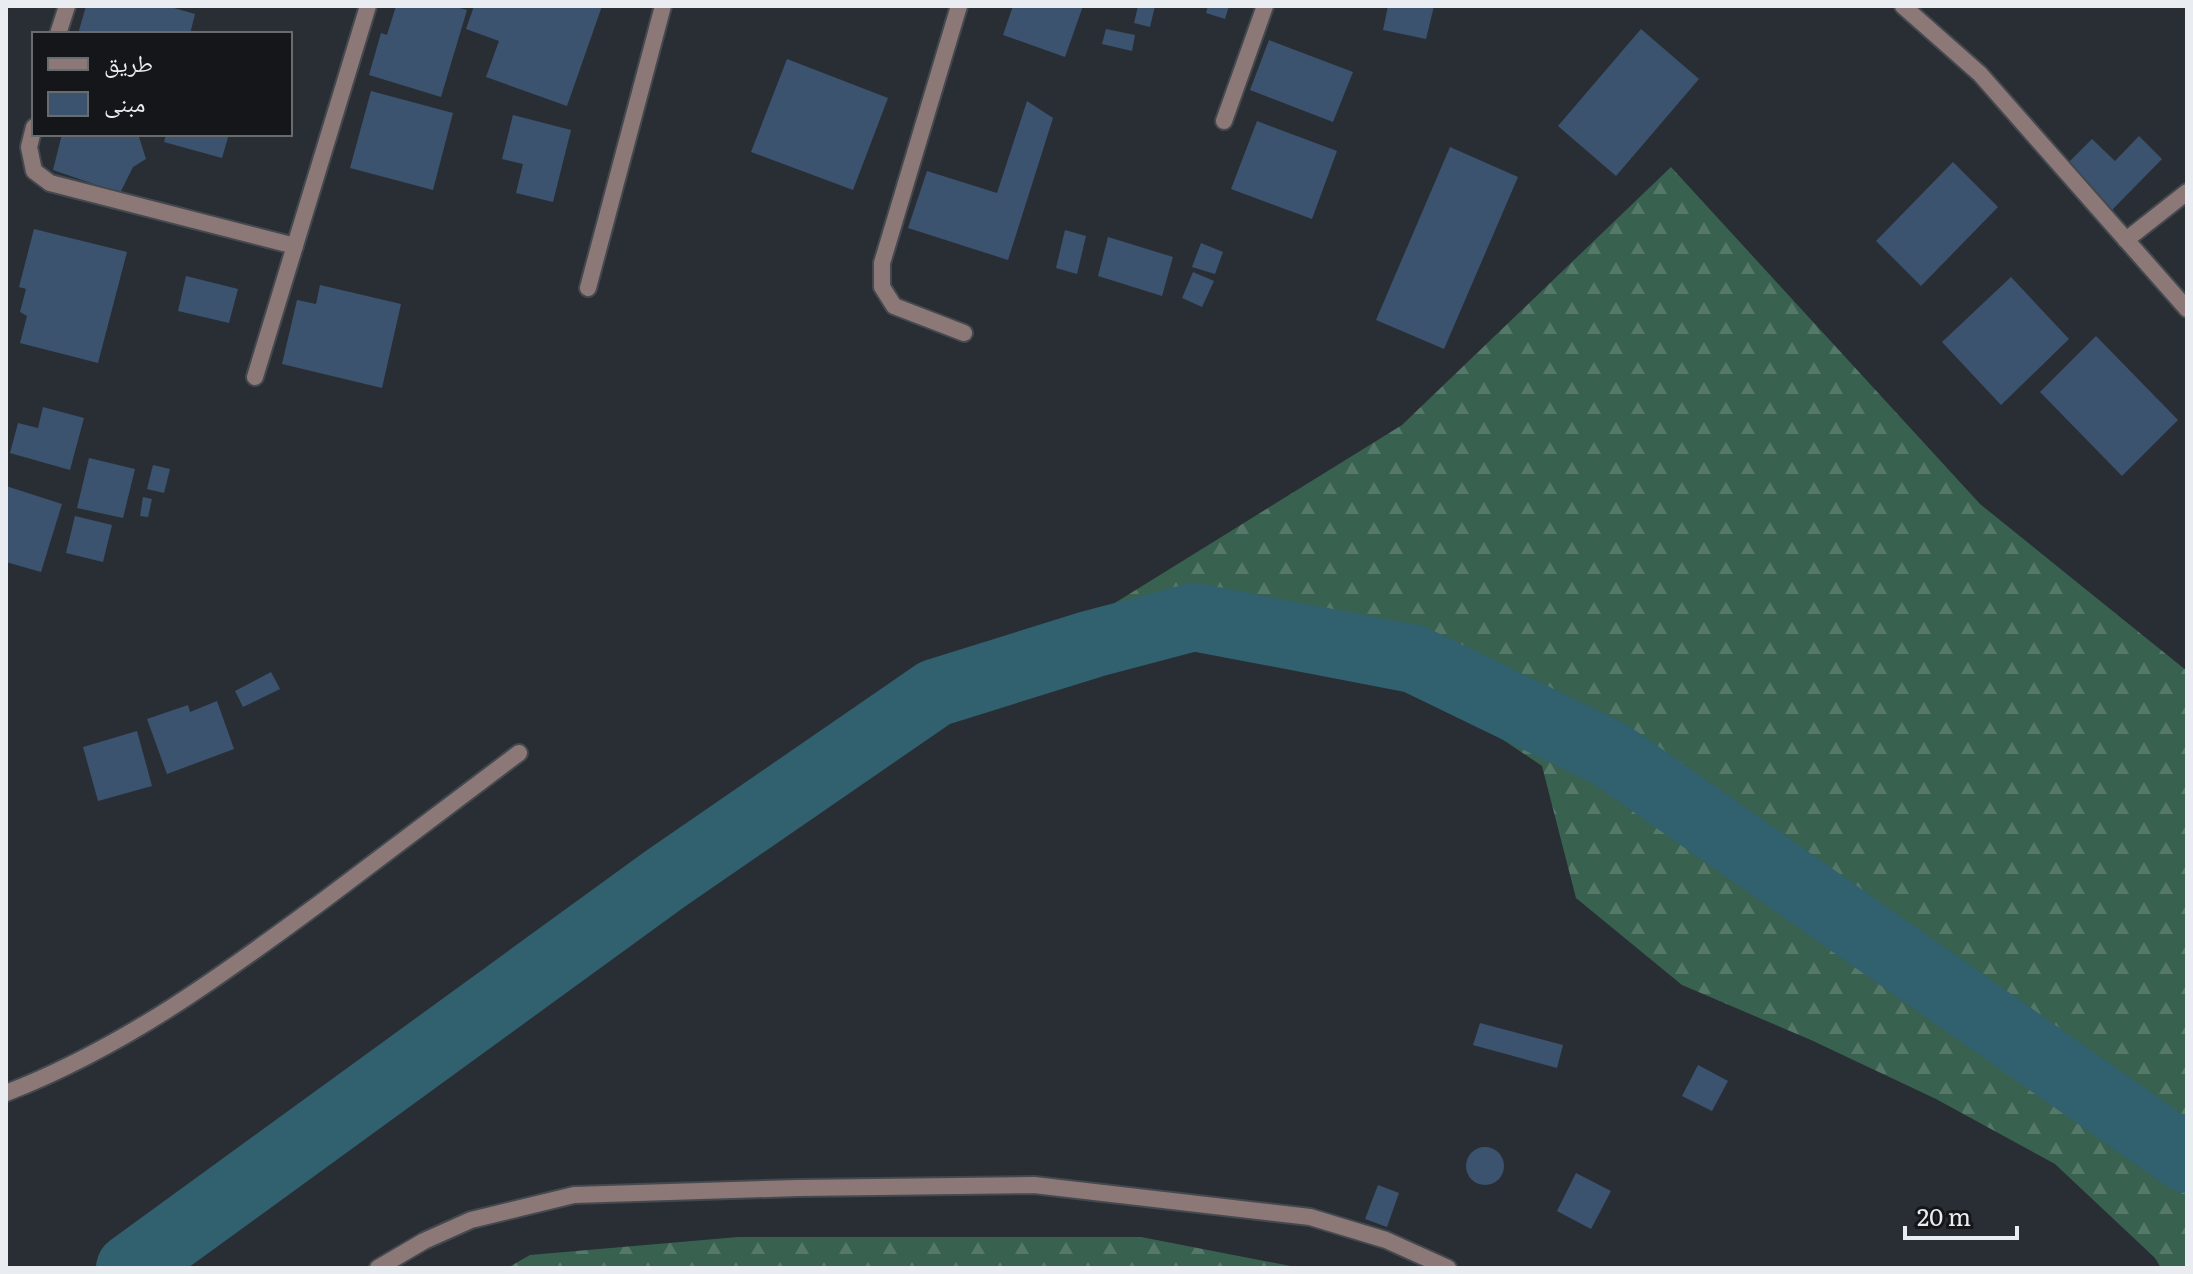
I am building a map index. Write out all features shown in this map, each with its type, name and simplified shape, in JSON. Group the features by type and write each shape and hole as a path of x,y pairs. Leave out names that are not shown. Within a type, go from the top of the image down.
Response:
{"street":[{"path":"59,32 67,6"},
{"path":"255,377 368,6"},
{"path":"588,288 663,6"},
{"path":"959,6 882,263 882,287 894,306 964,333"},
{"path":"1224,121 1265,6"},
{"path":"1912,9 1980,74 2187,309"},
{"path":"32,135 29,147 34,171 50,183 295,246"},
{"path":"2126,240 2187,192"},
{"path":"6,1093 52,1075 126,1036 240,962 519,753"},
{"path":"378,1268 424,1241 471,1220 574,1195 1034,1185 1310,1217 1386,1240 1448,1268"}],"green space":[{"path":"1671,167 1980,504 2187,671 2187,1268 2161,1268 2155,1258 2055,1164 1936,1099 1811,1040 1682,985 1576,898 1542,766 1431,691 1303,653 1068,632 1402,425"},
{"path":"738,1237 1141,1237 1301,1268 507,1268 530,1255"}],"building":[{"path":"86,6 167,6 195,14 190,32 79,32"},
{"path":"396,6 453,6 467,10 441,97 369,75 381,33 387,35"},
{"path":"474,6 602,6 567,106 486,77 499,41 466,29"},
{"path":"1013,6 1083,6 1065,57 1003,35"},
{"path":"1138,6 1155,6 1150,27 1134,23"},
{"path":"1208,6 1229,6 1225,19 1206,13"},
{"path":"1388,6 1434,6 1426,39 1383,30"},
{"path":"1106,29 1135,35 1132,51 1102,44"},
{"path":"1641,29 1699,79 1616,176 1558,126"},
{"path":"1269,40 1353,72 1333,122 1250,90"},
{"path":"787,59 888,98 853,190 751,152"},
{"path":"371,91 453,113 433,190 350,168"},
{"path":"1027,101 1053,118 1008,260 908,228 927,171 997,193"},
{"path":"513,115 571,130 553,202 516,193 523,164 502,159"},
{"path":"1257,121 1337,151 1312,219 1231,189"},
{"path":"62,136 135,136 139,137 146,159 133,167 120,193 53,170"},
{"path":"166,136 228,136 222,158 164,142"},
{"path":"2139,136 2162,159 2112,210 2066,165 2092,139 2115,161"},
{"path":"1450,147 1518,177 1444,349 1376,320"},
{"path":"1953,162 1998,207 1921,286 1876,241"},
{"path":"34,229 127,252 98,363 20,343 27,316 20,312 26,289 19,287"},
{"path":"1065,230 1086,236 1077,274 1056,268"},
{"path":"1108,237 1173,257 1162,296 1098,276"},
{"path":"1201,243 1223,252 1215,274 1192,267"},
{"path":"1193,272 1214,281 1202,307 1182,298"},
{"path":"186,276 238,289 229,323 178,311"},
{"path":"2011,277 2069,339 2001,405 1942,342"},
{"path":"320,285 401,304 382,388 282,364 297,300 316,304"},
{"path":"2096,336 2178,420 2122,476 2040,392"},
{"path":"43,407 84,418 70,470 10,453 18,423 38,428"},
{"path":"89,458 135,469 123,518 77,508"},
{"path":"153,465 170,469 164,493 147,489"},
{"path":"6,486 62,504 41,572 6,562"},
{"path":"143,497 152,499 148,517 140,516"},
{"path":"75,516 112,525 103,562 66,553"},
{"path":"271,672 280,689 243,707 235,691"},
{"path":"217,701 234,749 167,774 147,719 188,705 190,712"},
{"path":"137,731 152,786 98,801 83,747"},
{"path":"1480,1023 1563,1045 1557,1068 1473,1045"},
{"path":"1698,1065 1728,1081 1712,1111 1682,1096"},
{"path":"1485,1147 1499,1152 1504,1166 1499,1180 1485,1185 1471,1180 1466,1166 1471,1152"},
{"path":"1576,1173 1611,1191 1591,1229 1557,1211"},
{"path":"1378,1185 1399,1193 1387,1227 1365,1219"}],"waterway":[{"path":"130,1268 665,879 935,693 1092,644 1194,617 1414,659 1610,754 2187,1159"}]}
